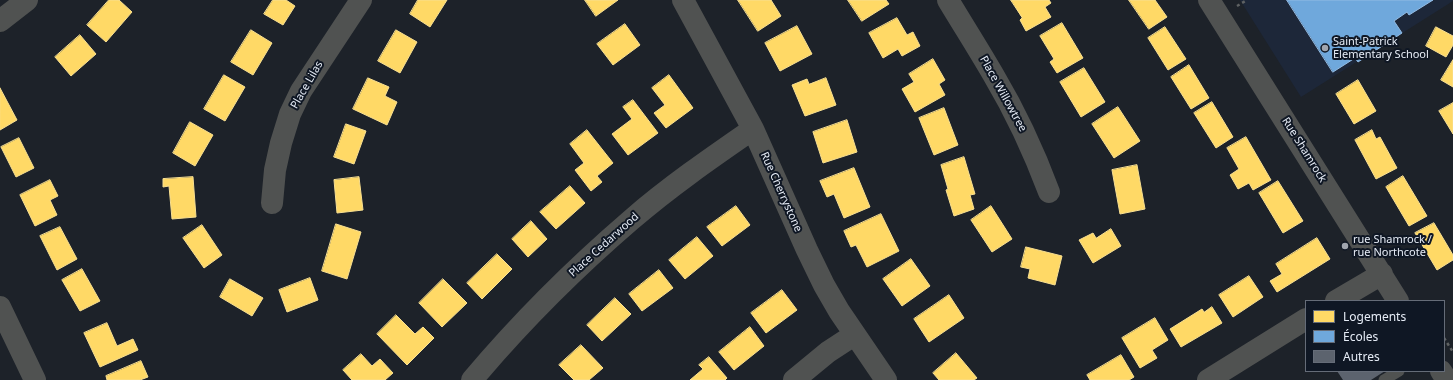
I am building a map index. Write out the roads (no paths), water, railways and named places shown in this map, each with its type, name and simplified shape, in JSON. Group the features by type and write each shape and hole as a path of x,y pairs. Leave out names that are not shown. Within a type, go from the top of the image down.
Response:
{"street":[{"path":"0,21 27,0"},
{"name":"Place Lilas","path":"272,203 275,170 290,114 301,91 361,0"},
{"name":"Rue Cherrystone","path":"683,0 753,129 810,257 839,311 886,380"},
{"name":"Place Willowtree","path":"948,0 995,76 1008,100 1026,137 1049,192"},
{"name":"Rue Shamrock","path":"1209,0 1397,300"},
{"name":"Place Cedarwood","path":"472,380 490,358 551,294 630,220 753,129"},
{"path":"1338,300 1382,274"},
{"path":"0,307 35,380"},
{"path":"1208,380 1305,320"},
{"path":"794,380 828,352 854,335"}],"lane":[{"path":"1384,380 1397,372"}],"place":[{"name":"Saint-Patrick Elementary School","path":"1325,48"},
{"name":"rue Shamrock / rue Northcote","path":"1345,246"}]}
